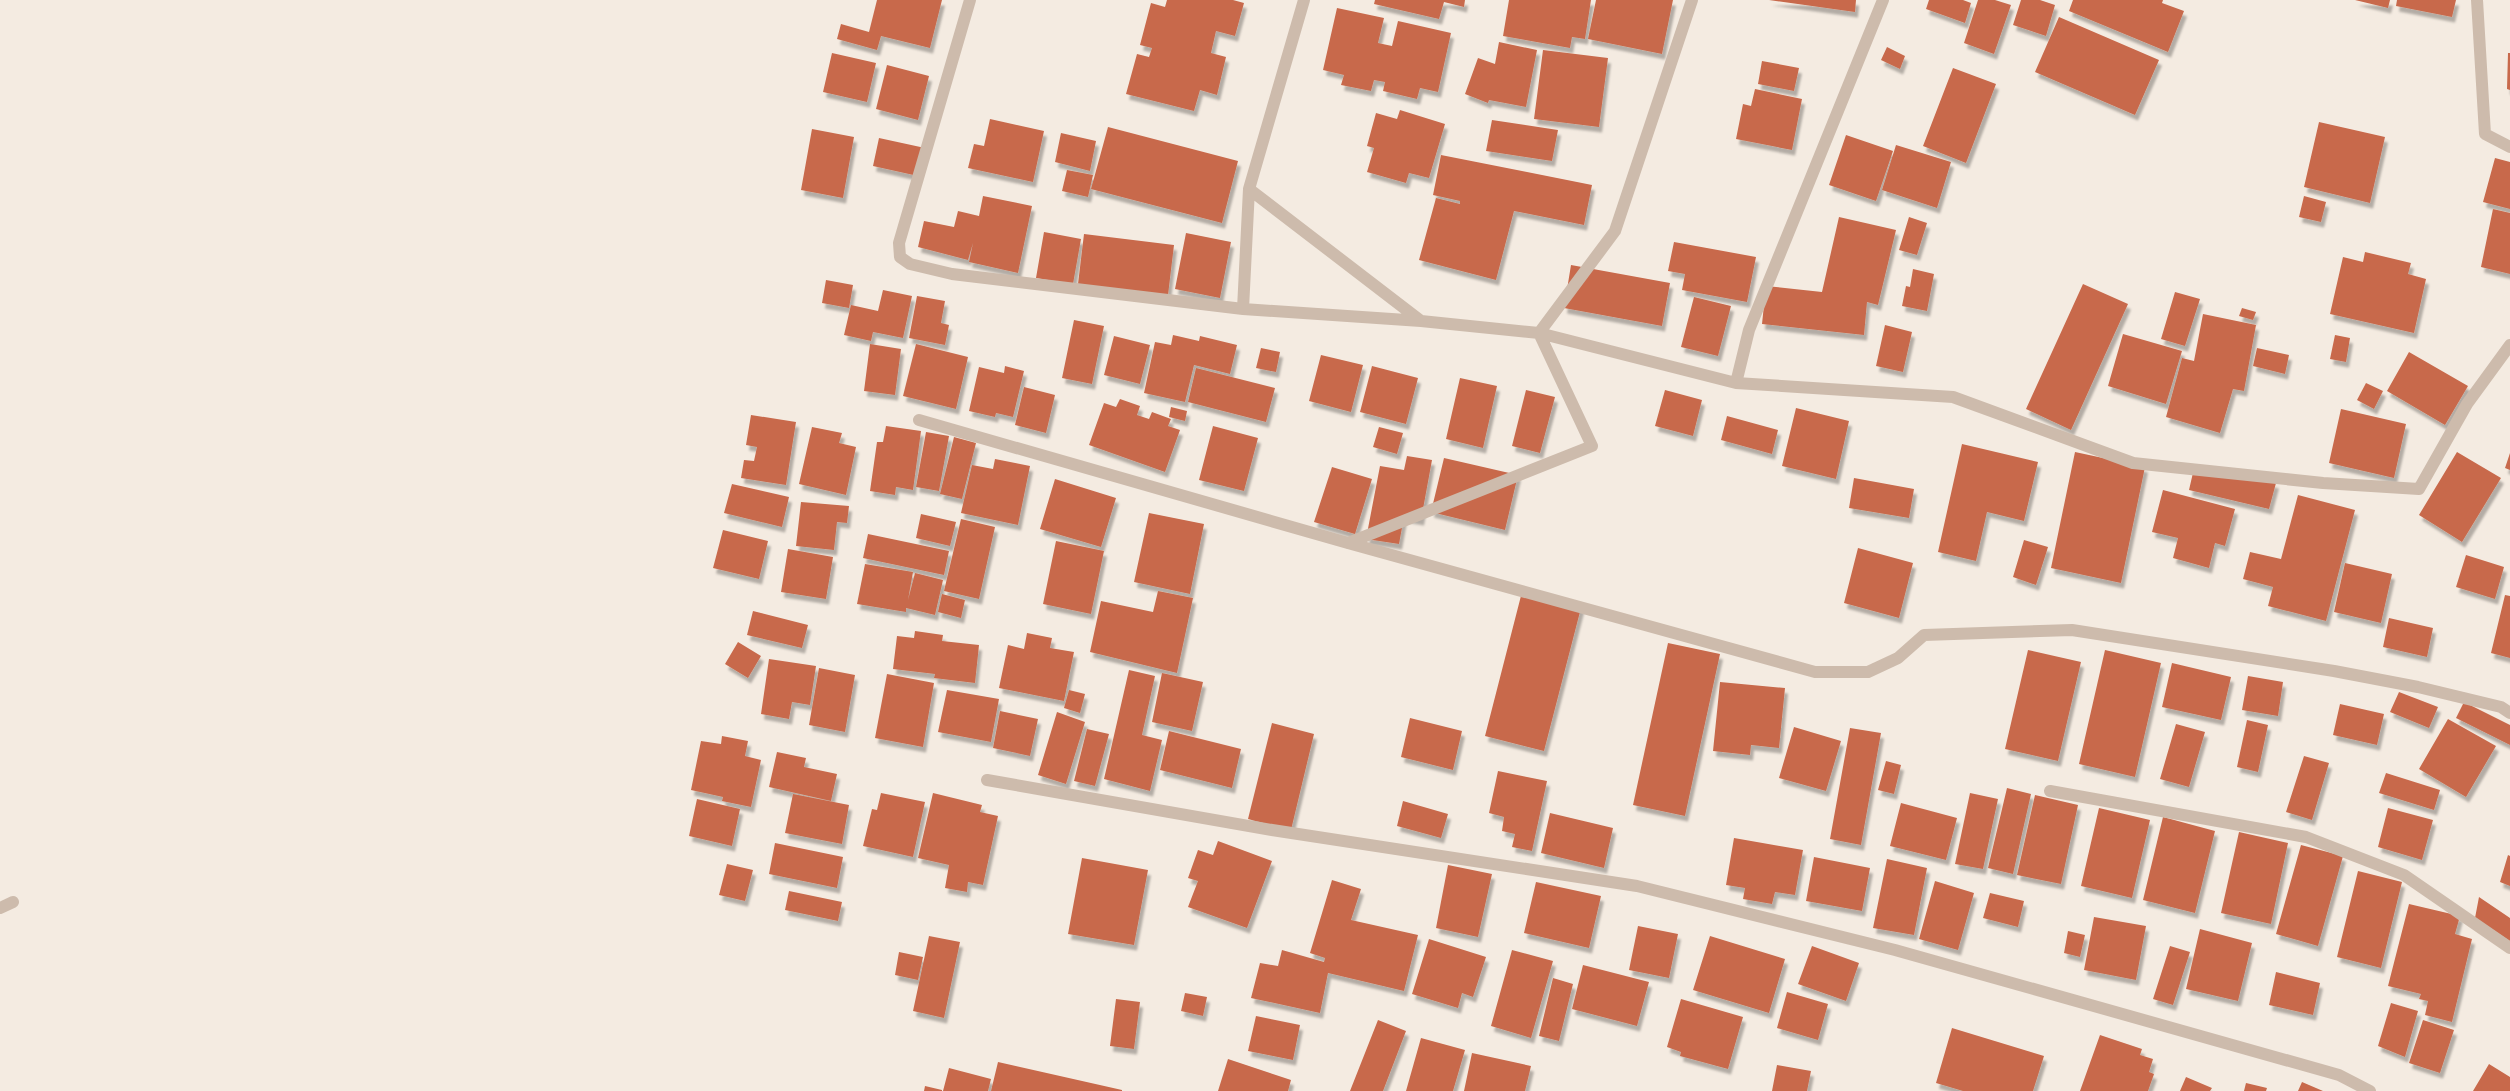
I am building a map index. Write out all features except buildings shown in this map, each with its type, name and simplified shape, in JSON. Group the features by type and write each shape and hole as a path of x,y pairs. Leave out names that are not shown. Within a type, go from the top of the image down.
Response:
{"street":[{"path":"970,0 920,176 906,212 898,243 900,257 910,264 952,274 1243,309 1421,321 1539,333 1736,383 1953,397 2133,463 2323,483 2419,489 2467,404 2510,345"},
{"path":"1243,309 1249,189 1304,0"},
{"path":"1539,333 1615,231 1692,0"},
{"path":"1736,383 1749,330 1883,0"},
{"path":"2477,0 2485,134 2510,147"},
{"path":"1249,189 1421,321"},
{"path":"1348,543 1592,446 1539,333"},
{"path":"919,420 1348,543 1815,672 1868,672 1898,658 1924,635 2072,630 2399,684 2501,707 2510,713"},
{"path":"987,780 1272,830 1637,886 1905,952 2339,1075 2370,1091"},
{"path":"2050,791 2306,837 2404,875 2510,948"},
{"path":"0,908 14,902"}]}
